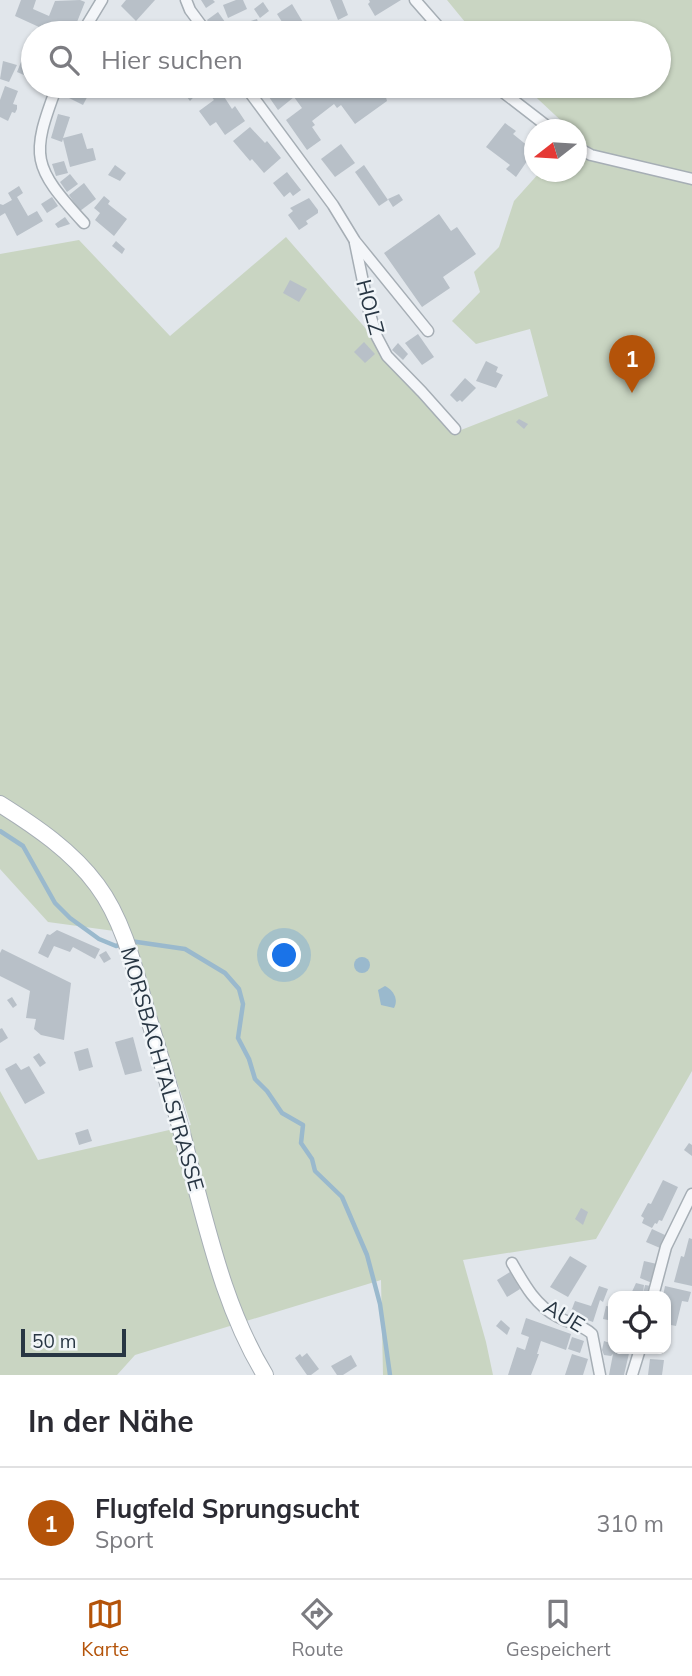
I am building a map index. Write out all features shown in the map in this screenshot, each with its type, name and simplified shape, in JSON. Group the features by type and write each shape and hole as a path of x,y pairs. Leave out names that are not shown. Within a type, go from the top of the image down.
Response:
{"main road":[{"name":"MORSBACHTALSTRASSE","path":"0,804 51,839 96,883 109,902 129,954 179,1120 223,1285 244,1337 265,1375"}],"street":[{"path":"89,21 102,0"},
{"path":"186,0 198,21"},
{"path":"415,0 433,21"},
{"path":"53,98 40,135 40,161 51,184 84,223"},
{"name":"HOLZ","path":"254,98 355,241 428,331"},
{"path":"511,98 538,119"},
{"path":"587,153 692,179"},
{"name":"HOLZ","path":"355,241 369,312 387,356 455,429"},
{"path":"654,1291 666,1247 692,1194"},
{"name":"AUE","path":"512,1263 529,1291 553,1315 581,1326 592,1334 600,1375"},
{"path":"632,1375 638,1354"}],"green space":[{"path":"447,0 692,0 692,1071 596,1239 463,1260 493,1375 383,1375 381,1280 135,1355 117,1375 0,1375 0,1091 38,1160 191,1125 129,933 48,922 0,869 0,254 79,240 170,336 286,237 456,432 548,396 530,329 476,344 452,321 480,292 474,272 499,247 514,201 531,182 587,182 587,119 559,119 537,98 671,98 671,21 464,21"}],"water":[{"path":"362,957 370,965 362,973 354,965"},
{"path":"385,986 394,995 394,1008 381,1005 378,990"}],"building":[{"path":"21,0 36,0 33,9 49,16 55,1 85,2 77,21 26,21 15,16"},
{"path":"126,0 155,0 136,21 121,6"},
{"path":"201,0 213,0 215,2 206,8"},
{"path":"243,0 247,9 228,18 223,5"},
{"path":"330,0 342,0 348,15 338,20"},
{"path":"369,0 401,0 375,16 368,4"},
{"path":"263,2 269,11 260,18 254,9"},
{"path":"292,4 302,21 281,21 277,14"},
{"path":"218,12 224,21 208,21"},
{"path":"3,61 17,65 9,82 0,79"},
{"path":"5,86 18,91 13,104 17,105 17,109 15,113 12,112 8,121 0,117 0,100"},
{"path":"69,98 87,98 83,105"},
{"path":"212,98 225,98 232,109 235,106 245,121 225,135 216,122 210,126 199,111 214,100"},
{"path":"270,98 293,98 278,110"},
{"path":"295,98 386,98 387,101 355,124 341,105 337,108 334,104 312,121 315,125 312,127 321,140 307,150 286,120 302,108"},
{"path":"58,114 70,117 63,138 82,133 87,149 93,148 96,160 70,167 63,139 62,142 51,138"},
{"path":"505,123 516,131 513,134 524,143 524,165 516,177 506,169 510,165 486,147"},
{"path":"250,127 265,143 267,141 281,158 264,173 233,141"},
{"path":"341,144 355,163 335,177 321,159"},
{"path":"64,161 68,173 56,176 52,164"},
{"path":"115,165 126,173 120,181 108,175"},
{"path":"364,165 388,200 379,206 355,172"},
{"path":"287,172 301,190 293,196 290,192 284,197 273,183"},
{"path":"70,174 78,184 67,192 60,182"},
{"path":"84,183 96,199 80,211 69,195"},
{"path":"19,186 23,193 17,197 28,216 37,211 43,221 17,236 5,213 0,216 0,204 12,200 8,193"},
{"path":"399,194 403,200 393,207 388,199"},
{"path":"104,196 110,201 108,204 127,219 114,236 95,220 100,213 94,208"},
{"path":"52,197 58,206 47,213 41,204"},
{"path":"309,198 318,213 299,230 288,215 293,211 290,208"},
{"path":"439,214 451,231 457,227 476,254 443,277 450,288 422,307 384,253"},
{"path":"65,217 70,224 58,228 55,224"},
{"path":"116,241 125,249 122,254 112,246"},
{"path":"290,280 307,289 299,302 283,293"},
{"path":"418,334 434,357 422,365 405,343"},
{"path":"364,342 375,354 365,363 354,352"},
{"path":"398,343 408,354 403,360 392,350"},
{"path":"486,361 498,367 496,372 503,375 496,388 476,381"},
{"path":"465,378 476,388 462,402 457,402 450,395"},
{"path":"519,419 528,424 524,429 516,422"},
{"path":"57,930 100,949 95,959 73,947 70,952 54,946 48,958 38,953 47,934"},
{"path":"2,949 71,983 64,1040 41,1035 34,1029 36,1019 26,1018 30,991 0,976"},
{"path":"106,951 111,959 104,963 99,955"},
{"path":"12,997 17,1005 13,1008 7,1000"},
{"path":"2,1028 8,1038 0,1043 0,1029"},
{"path":"133,1037 142,1071 125,1075 115,1042"},
{"path":"88,1048 93,1067 79,1071 74,1052"},
{"path":"39,1053 46,1063 40,1067 33,1057"},
{"path":"16,1063 21,1070 29,1066 45,1093 25,1104 5,1069"},
{"path":"88,1129 92,1141 79,1145 75,1133"},
{"path":"689,1143 692,1145 692,1156 684,1150"},
{"path":"663,1180 678,1187 662,1221 659,1220 652,1228 642,1223 644,1218 641,1216 648,1203 651,1204"},
{"path":"581,1208 588,1212 583,1225 575,1219"},
{"path":"652,1229 665,1235 660,1248 646,1242"},
{"path":"689,1238 692,1239 692,1286 674,1282"},
{"path":"570,1256 587,1266 568,1297 550,1287"},
{"path":"644,1261 657,1264 652,1283 640,1278"},
{"path":"510,1272 520,1289 507,1297 497,1280"},
{"path":"636,1283 644,1285 643,1291 632,1291"},
{"path":"645,1285 651,1286 650,1291 644,1291"},
{"path":"599,1286 608,1289 603,1302 600,1300 593,1322 570,1314 575,1301 591,1306"},
{"path":"665,1286 691,1292 688,1302 682,1301 676,1326 671,1325 671,1291 664,1291"},
{"path":"606,1306 608,1306 608,1320 603,1319"},
{"path":"526,1318 571,1334 566,1350 541,1341 531,1375 508,1375 517,1347 525,1350 529,1337 521,1334"},
{"path":"501,1320 510,1328 507,1335 496,1326"},
{"path":"572,1337 584,1341 580,1353 568,1349"},
{"path":"604,1341 608,1342 608,1354 613,1354 604,1355"},
{"path":"307,1353 319,1369 311,1375 307,1375 295,1358"},
{"path":"572,1354 588,1359 583,1375 565,1375"},
{"path":"613,1354 629,1354 624,1375 609,1375"},
{"path":"351,1355 357,1366 343,1375 337,1375 331,1366"},
{"path":"650,1359 664,1360 662,1375 648,1375"}],"waterway":[{"path":"0,831 23,846 55,903 70,918 99,939 116,946 122,944"},
{"path":"130,941 185,949 225,973 239,989 243,1004 238,1038 249,1059 255,1079 282,1113 303,1125 301,1143 312,1159 315,1171 342,1197 367,1255 380,1304 390,1375"}],"place":[{"name":"Flugfeld Sprungsucht","path":"632,393"}]}
